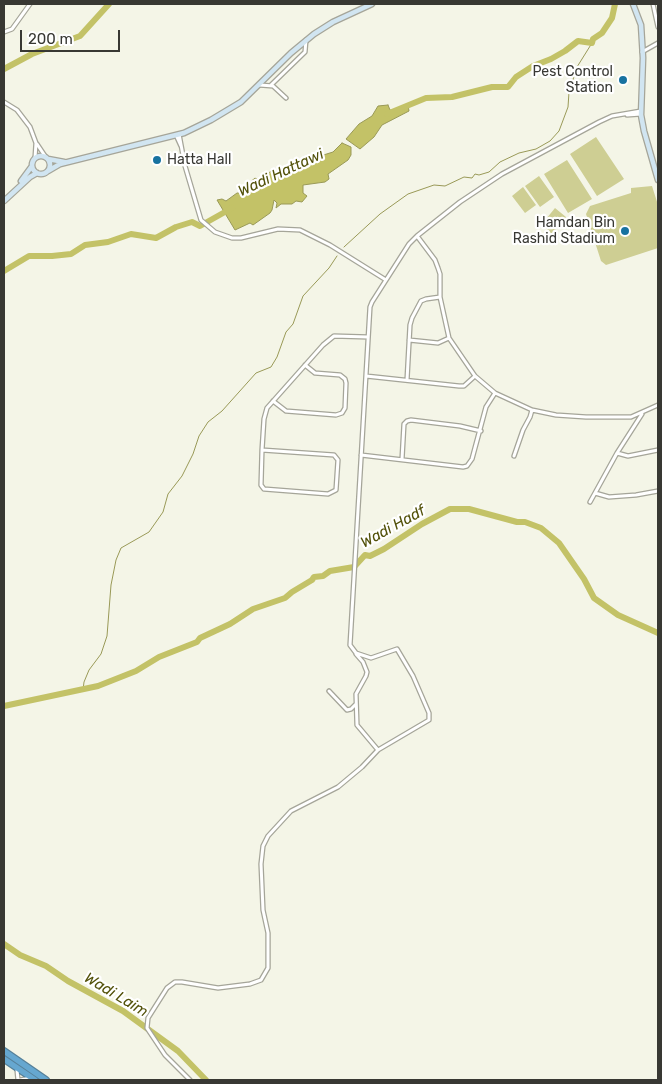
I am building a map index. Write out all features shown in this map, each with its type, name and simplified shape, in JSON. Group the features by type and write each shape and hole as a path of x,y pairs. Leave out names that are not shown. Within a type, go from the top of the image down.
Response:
{"highway":[{"path":"4,1050 46,1080"},
{"path":"4,1059 33,1079"}],"main road":[{"path":"4,199 30,177 37,173 43,174 60,164 178,135 227,112 260,85 306,40 333,22 372,4"},
{"path":"633,4 641,26 641,112 644,131 658,180"},
{"path":"4,199 22,181 32,166 34,158 41,156 68,162"},
{"path":"46,158 50,165 48,171"},
{"path":"32,166 37,173"}],"street":[{"path":"4,32 12,28 30,4"},
{"path":"653,4 658,27"},
{"path":"271,85 305,52 306,40"},
{"path":"642,52 658,43"},
{"path":"260,85 271,85 286,98"},
{"path":"4,102 23,117 46,158"},
{"path":"378,750 358,727 356,693 367,672 363,662 350,645 370,307 401,255 417,236 460,202 502,174 599,122 612,116 641,112"},
{"path":"178,135 201,220 214,232 232,238 241,238 278,229 300,230 330,245 386,280"},
{"path":"34,158 36,143"},
{"path":"417,236 435,260 440,274 440,297 449,338 475,376 495,393 532,410 571,416 631,417 658,405"},
{"path":"407,380 410,325 421,301 440,297"},
{"path":"262,450 334,455 338,460 336,490 328,494 264,489 261,485 262,450 265,411 323,345 334,336 368,337"},
{"path":"409,340 438,343 449,338"},
{"path":"273,401 286,411 336,415 342,413 345,408 345,379 340,375 315,373 305,365"},
{"path":"366,376 464,386 475,376"},
{"path":"362,455 467,466 472,459 486,407 495,393"},
{"path":"514,456 522,430 532,410"},
{"path":"590,502 617,453 643,412"},
{"path":"626,417 631,420 633,426"},
{"path":"402,459 404,424 407,421 460,426 480,431"},
{"path":"617,453 628,456 658,450"},
{"path":"595,493 609,497 658,491"},
{"path":"190,1080 158,1046 147,1028 148,1018 167,988 175,982 218,988 250,984 261,980 268,968 268,933 263,910 262,883 265,841 291,811 348,780 378,750 428,721 429,713 413,676 397,649 371,658 356,653"},
{"path":"329,691 347,710 356,704"},
{"path":"16,1067 19,1080 33,1079"}],"green space":[{"path":"596,137 624,179 597,196 570,154"},
{"path":"567,160 592,199 568,213 544,174"},
{"path":"539,176 554,197 540,207 525,186"},
{"name":"Hamdan Bin Rashid Stadium","path":"652,186 658,205 658,248 606,265 601,261 586,214 590,206 631,193 631,188"},
{"path":"523,187 536,205 525,213 512,196"},
{"path":"555,208 566,217 552,234 542,224"}],"water":[{"path":"388,105 390,110 396,112 408,105 409,111 382,125 374,137 360,149 346,139 359,124 372,116 378,106"},
{"path":"342,143 351,147 351,155 348,160 328,174 329,179 325,182 303,185 303,193 307,196 302,202 296,201 292,204 281,204 276,208 277,203 274,200 270,213 253,225 250,223 235,230 217,200 222,199 226,201 237,193 242,193 255,178 258,180 271,171 277,173 282,170 286,173 298,163 333,152"}],"waterway":[{"path":"4,69 32,54 80,36 109,4"},
{"name":"Wadi Hattawi","path":"387,114 426,98 452,97 492,87 508,87 516,77 533,66 565,51 578,41 592,43 593,39 602,33 612,18 615,4"},
{"path":"344,247 380,214 408,194 434,185 445,186 464,177 472,178 475,174 479,175 489,172 500,162 519,153 536,149 550,141 559,131 568,107 569,92 577,67 592,43"},
{"name":"Wadi Hattawi","path":"4,271 29,256 71,254 85,245 108,242 131,234 156,238 176,227 192,222 200,226 232,208"},
{"path":"83,690 89,670 101,654 107,636 111,585 116,560 121,548 149,532 163,512 168,494 182,476 193,454 199,436 208,422 222,411 256,373 271,367 277,357 286,332 293,324 303,296 329,268 337,256"},
{"name":"Wadi Hadf","path":"4,706 98,686 136,671 159,657 197,642 200,638 230,624 253,609 285,598 314,577 323,576 330,571 354,567 365,555 370,556 384,549 422,524 450,509 469,509 517,522 525,522 541,528 559,543 584,579 594,598 618,615 658,633"},
{"name":"Wadi Laim","path":"4,944 20,955 46,966 68,981 123,1011 178,1051 206,1080"}],"place":[{"name":"Pest Control Station","path":"623,80"},
{"name":"Hatta Hall","path":"157,160"},
{"name":"Hamdan Bin Rashid Stadium","path":"625,231"}]}
